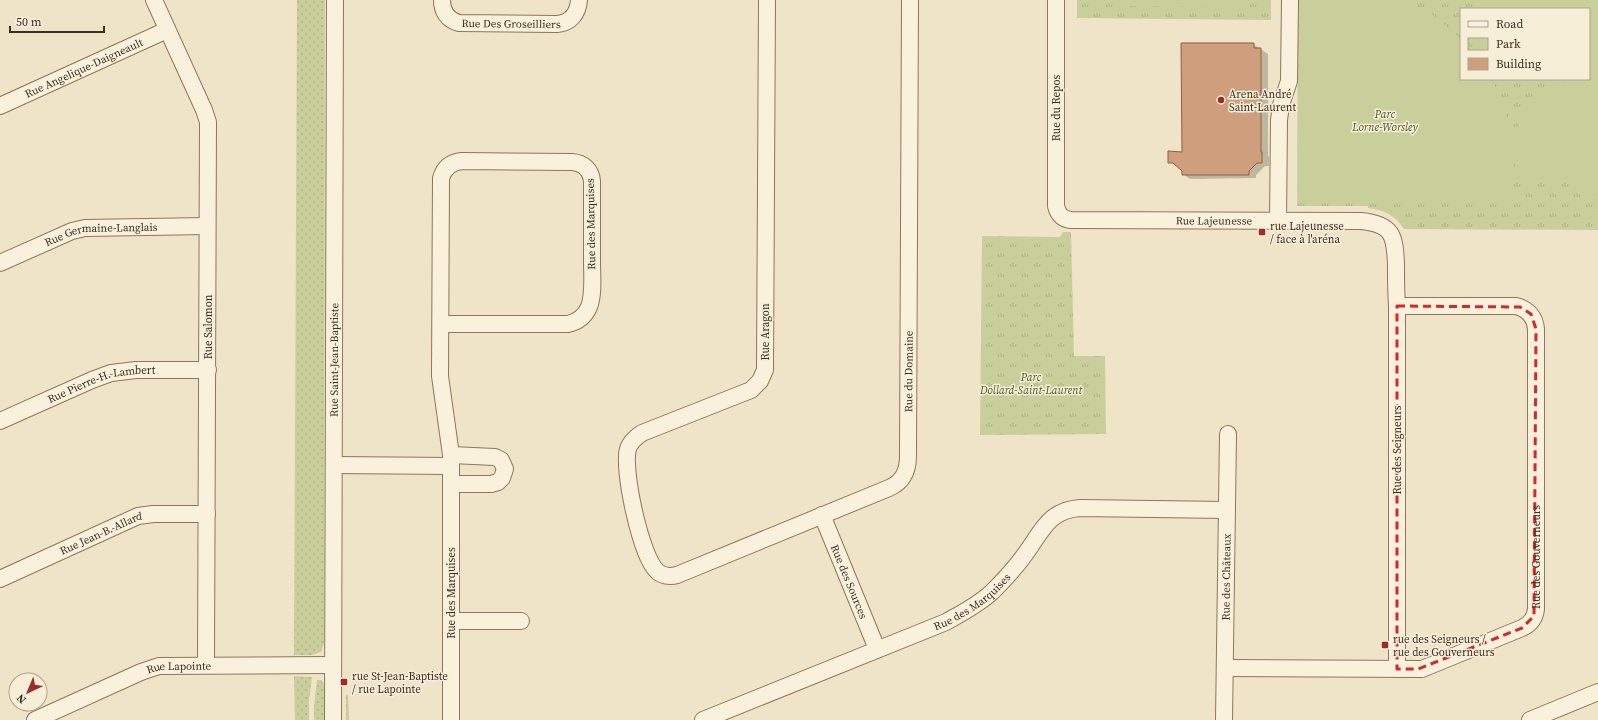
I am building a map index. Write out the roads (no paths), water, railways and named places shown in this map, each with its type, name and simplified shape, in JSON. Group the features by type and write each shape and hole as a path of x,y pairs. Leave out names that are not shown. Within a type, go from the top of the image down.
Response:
{"street":[{"name":"Rue Salomon","path":"154,0 207,118 208,370 206,665"},
{"name":"Rue Saint-Jean-Baptiste","path":"333,720 335,0"},
{"name":"Rue Des Groseilliers","path":"442,0 443,10 447,16 459,23 557,24 568,21 574,16 579,0"},
{"name":"Rue Aragon","path":"659,573 650,562 635,514 629,483 627,455 630,444 642,434 751,390 760,381 765,370 767,0"},
{"name":"Rue du Domaine","path":"659,573 666,576 677,575 893,486 903,477 908,464 910,0"},
{"name":"Rue du Repos","path":"1056,0 1056,206 1060,215"},
{"path":"1278,221 1279,120 1281,105 1289,81 1290,0"},
{"name":"Rue Angelique-Daigneault","path":"0,106 167,30"},
{"name":"Rue des Marquises","path":"441,324 568,324 583,316 588,309 590,301 592,273 592,181 586,168 580,163 572,162 462,161 451,164 446,168 442,175 440,379 451,460 451,720"},
{"name":"Rue Lajeunesse","path":"1060,215 1071,220 1368,222 1379,224 1390,232"},
{"name":"Rue Germaine-Langlais","path":"0,263 72,231 85,228 207,226"},
{"name":"Rue des Seigneurs","path":"1390,232 1396,248 1397,306 1397,669"},
{"name":"Rue des Gouverneurs","path":"1225,668 1422,669 1529,625 1534,616 1536,609 1535,321 1531,314 1524,308 1516,306 1397,306"},
{"name":"Rue Pierre-H.-Lambert","path":"0,421 111,373 136,370 208,370"},
{"name":"Rue des Châteaux","path":"1224,720 1228,434"},
{"path":"334,465 495,457 503,463 505,469 502,478 494,483 451,484"},
{"name":"Rue des Marquises","path":"703,720 946,622 980,602 991,593 1015,568 1047,523 1064,511 1080,508 1227,510"},
{"name":"Rue Jean-B.-Allard","path":"0,579 138,516 153,514 207,514"},
{"name":"Rue des Sources","path":"822,515 877,649"},
{"path":"451,621 521,621"},
{"name":"Rue Lapointe","path":"35,720 151,668 160,666 333,665"},
{"path":"1530,720 1598,692"}],"place":[{"name":"Arena André Saint-Laurent","path":"1221,100"},
{"name":"rue Lajeunesse / face à l'aréna","path":"1262,232"},
{"name":"rue des Seigneurs / rue des Gouverneurs","path":"1385,645"},
{"name":"rue St-Jean-Baptiste / rue Lapointe","path":"344,682"}],"park label":[{"name":"Parc Lorne-Worsley","path":"1385,120"},
{"name":"Parc Dollard-Saint-Laurent","path":"1031,383"}]}
